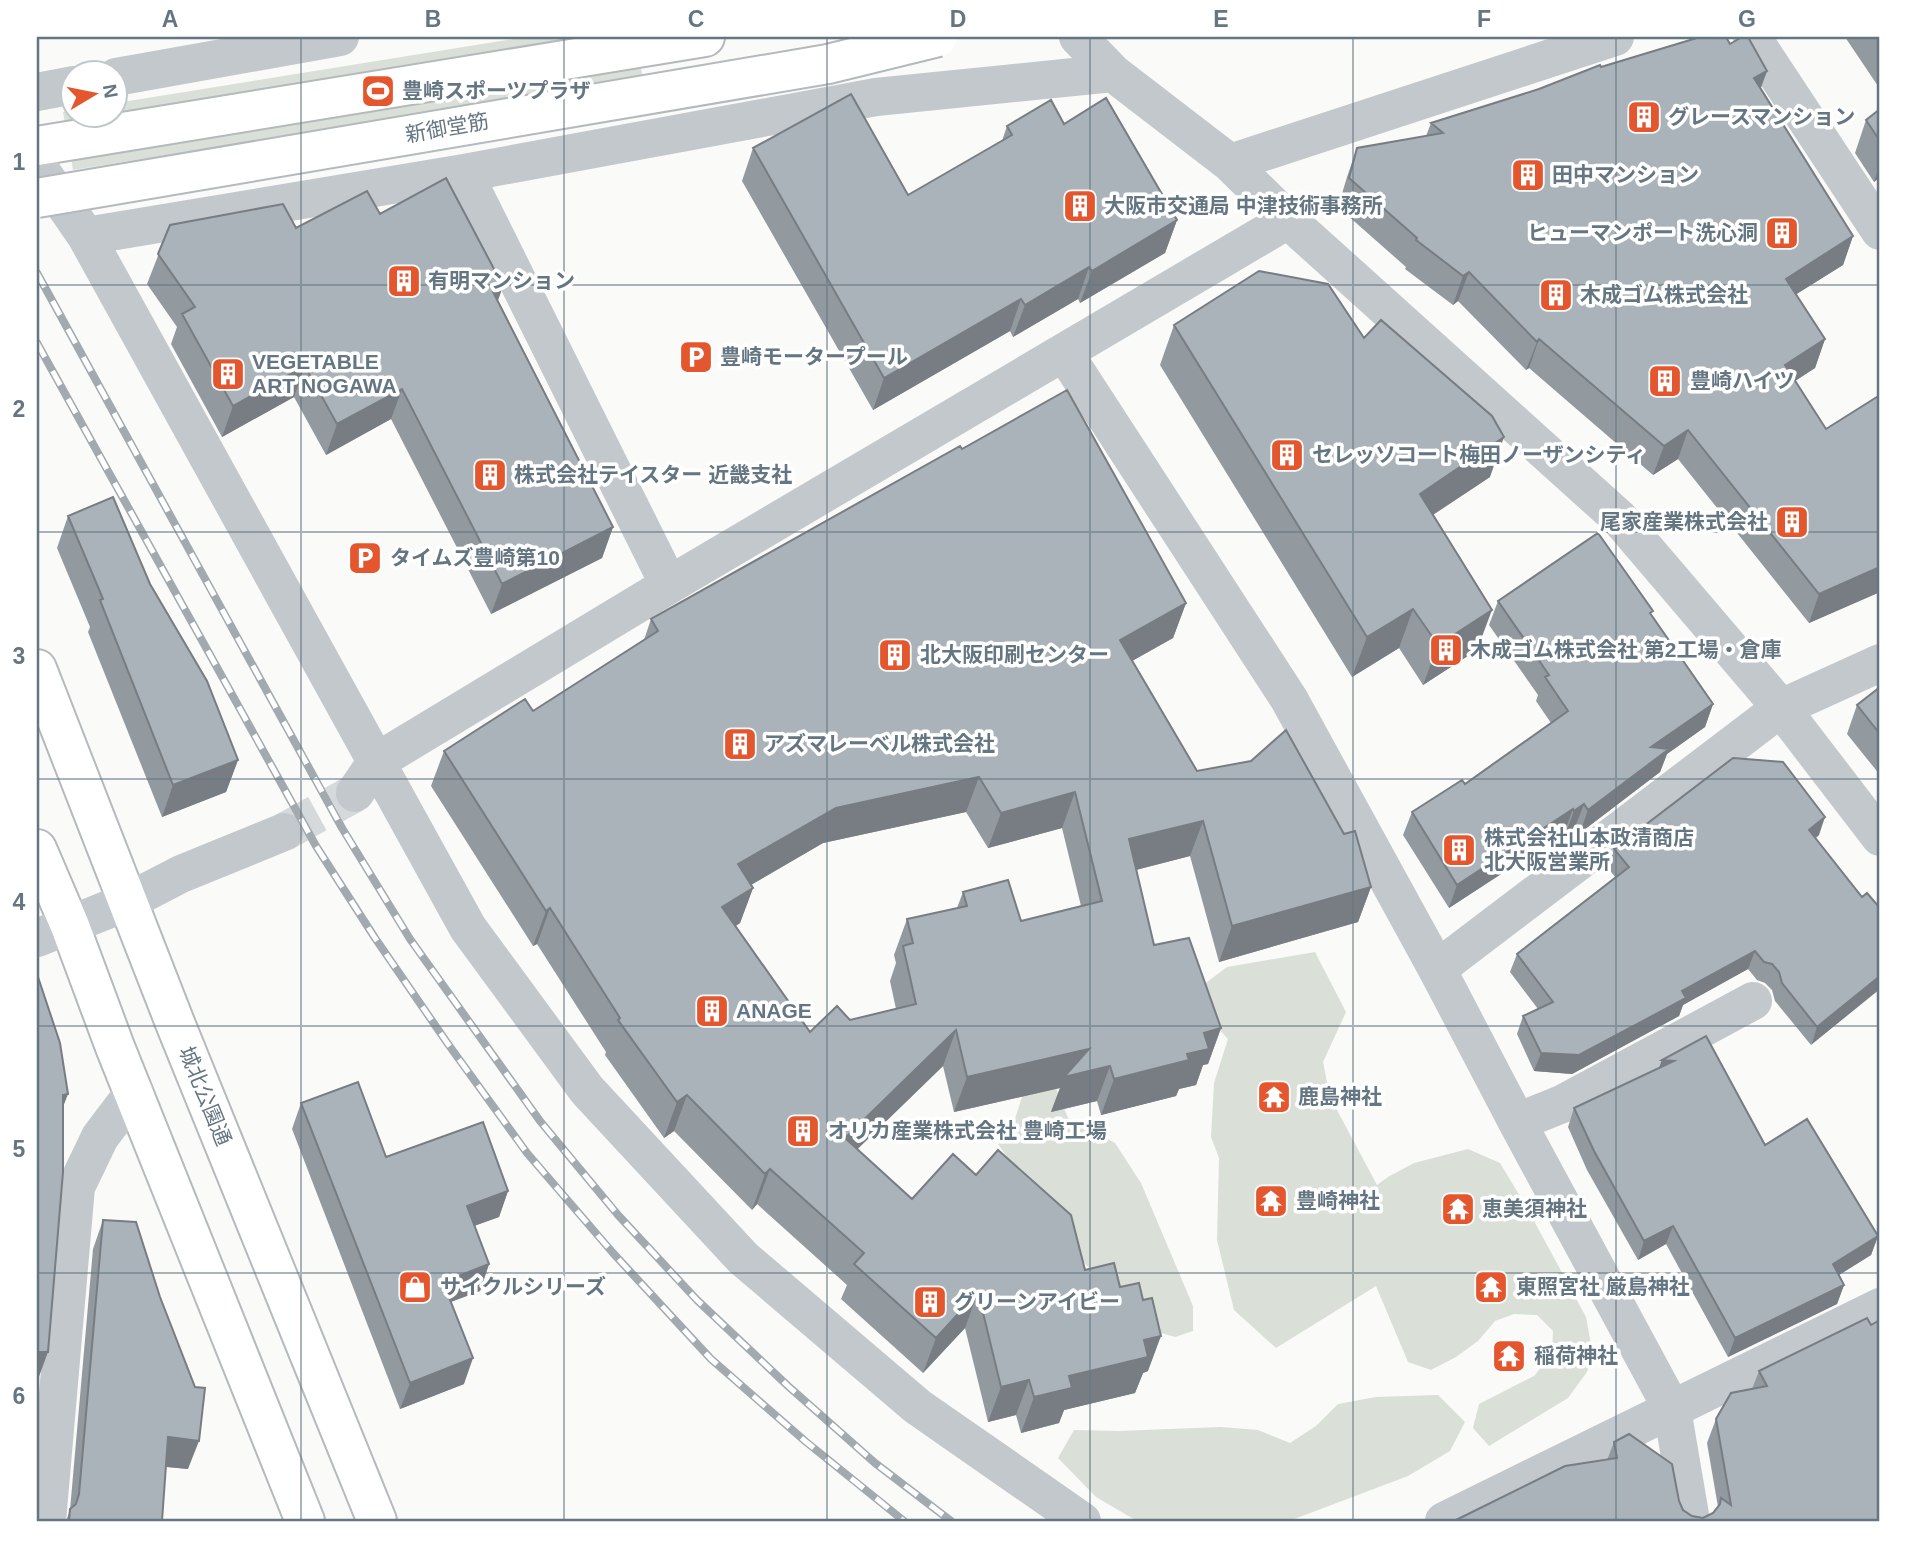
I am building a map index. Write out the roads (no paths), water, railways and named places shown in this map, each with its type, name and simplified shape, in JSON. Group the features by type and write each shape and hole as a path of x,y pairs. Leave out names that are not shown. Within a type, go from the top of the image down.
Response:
{"main road":[{"path":"37,146 705,37"},
{"name":"新御堂筋","path":"37,198 828,64 938,37"},
{"name":"城北公園通","path":"37,669 127,902 377,1521"},
{"path":"37,849 53,932 134,1092 305,1521"}],"street":[{"path":"130,74 340,37"},
{"path":"1078,37 1113,73 1230,163 1288,220 1619,518 1780,708 1880,837"},
{"path":"1230,163 1615,37"},
{"path":"1752,37 1880,231"},
{"path":"86,236 464,173 876,97 1113,73"},
{"path":"37,92 60,88"},
{"path":"37,165 86,236 468,928 587,1090 743,1258 918,1407 1082,1521"},
{"path":"464,173 669,585"},
{"path":"355,793 376,762 669,585 1065,354 1288,220"},
{"path":"1065,354 1289,699 1437,969 1672,1409 1691,1521"},
{"path":"1437,969 1780,708 1880,663"},
{"path":"53,932 127,902 181,874 284,832"},
{"path":"1517,1122 1562,1104 1753,1001"},
{"path":"47,1521 76,1187 100,1137 134,1092"},
{"path":"1444,1521 1880,1307"}],"tunnel":[{"path":"284,832 355,793"}],"railway":[{"path":"37,273 342,828 410,939 540,1121 618,1215 697,1300 875,1463 951,1521"},
{"path":"37,343 316,846 375,938 527,1153 613,1253 711,1359 805,1441 904,1521"}],"place":[{"name":"豊崎スポーツプラザ","path":"378,91"},
{"name":"グレースマンション","path":"1644,117"},
{"name":"田中マンション","path":"1528,175"},
{"name":"大阪市交通局 中津技術事務所","path":"1080,206"},
{"name":"ヒューマンポート洗心洞","path":"1782,233"},
{"name":"有明マンション","path":"404,281"},
{"name":"木成ゴム株式会社","path":"1556,295"},
{"name":"豊崎モータープール","path":"696,357"},
{"name":"VEGETABLE ART NOGAWA","path":"228,374"},
{"name":"豊崎ハイツ","path":"1665,381"},
{"name":"セレッソコート梅田ノーザンシティ","path":"1287,455"},
{"name":"株式会社テイスター 近畿支社","path":"490,475"},
{"name":"尾家産業株式会社","path":"1792,522"},
{"name":"タイムズ豊崎第10","path":"365,558"},
{"name":"木成ゴム株式会社 第2工場・倉庫","path":"1446,650"},
{"name":"北大阪印刷センター","path":"895,655"},
{"name":"アズマレーベル株式会社","path":"740,744"},
{"name":"株式会社山本政清商店 北大阪営業所","path":"1459,850"},
{"name":"ANAGE","path":"712,1011"},
{"name":"鹿島神社","path":"1274,1097"},
{"name":"オリカ産業株式会社 豊崎工場","path":"803,1131"},
{"name":"豊崎神社","path":"1271,1201"},
{"name":"恵美須神社","path":"1458,1209"},
{"name":"サイクルシリーズ","path":"415,1287"},
{"name":"東照宮社 厳島神社","path":"1491,1287"},
{"name":"グリーンアイビー","path":"930,1302"},
{"name":"稲荷神社","path":"1509,1356"}]}
